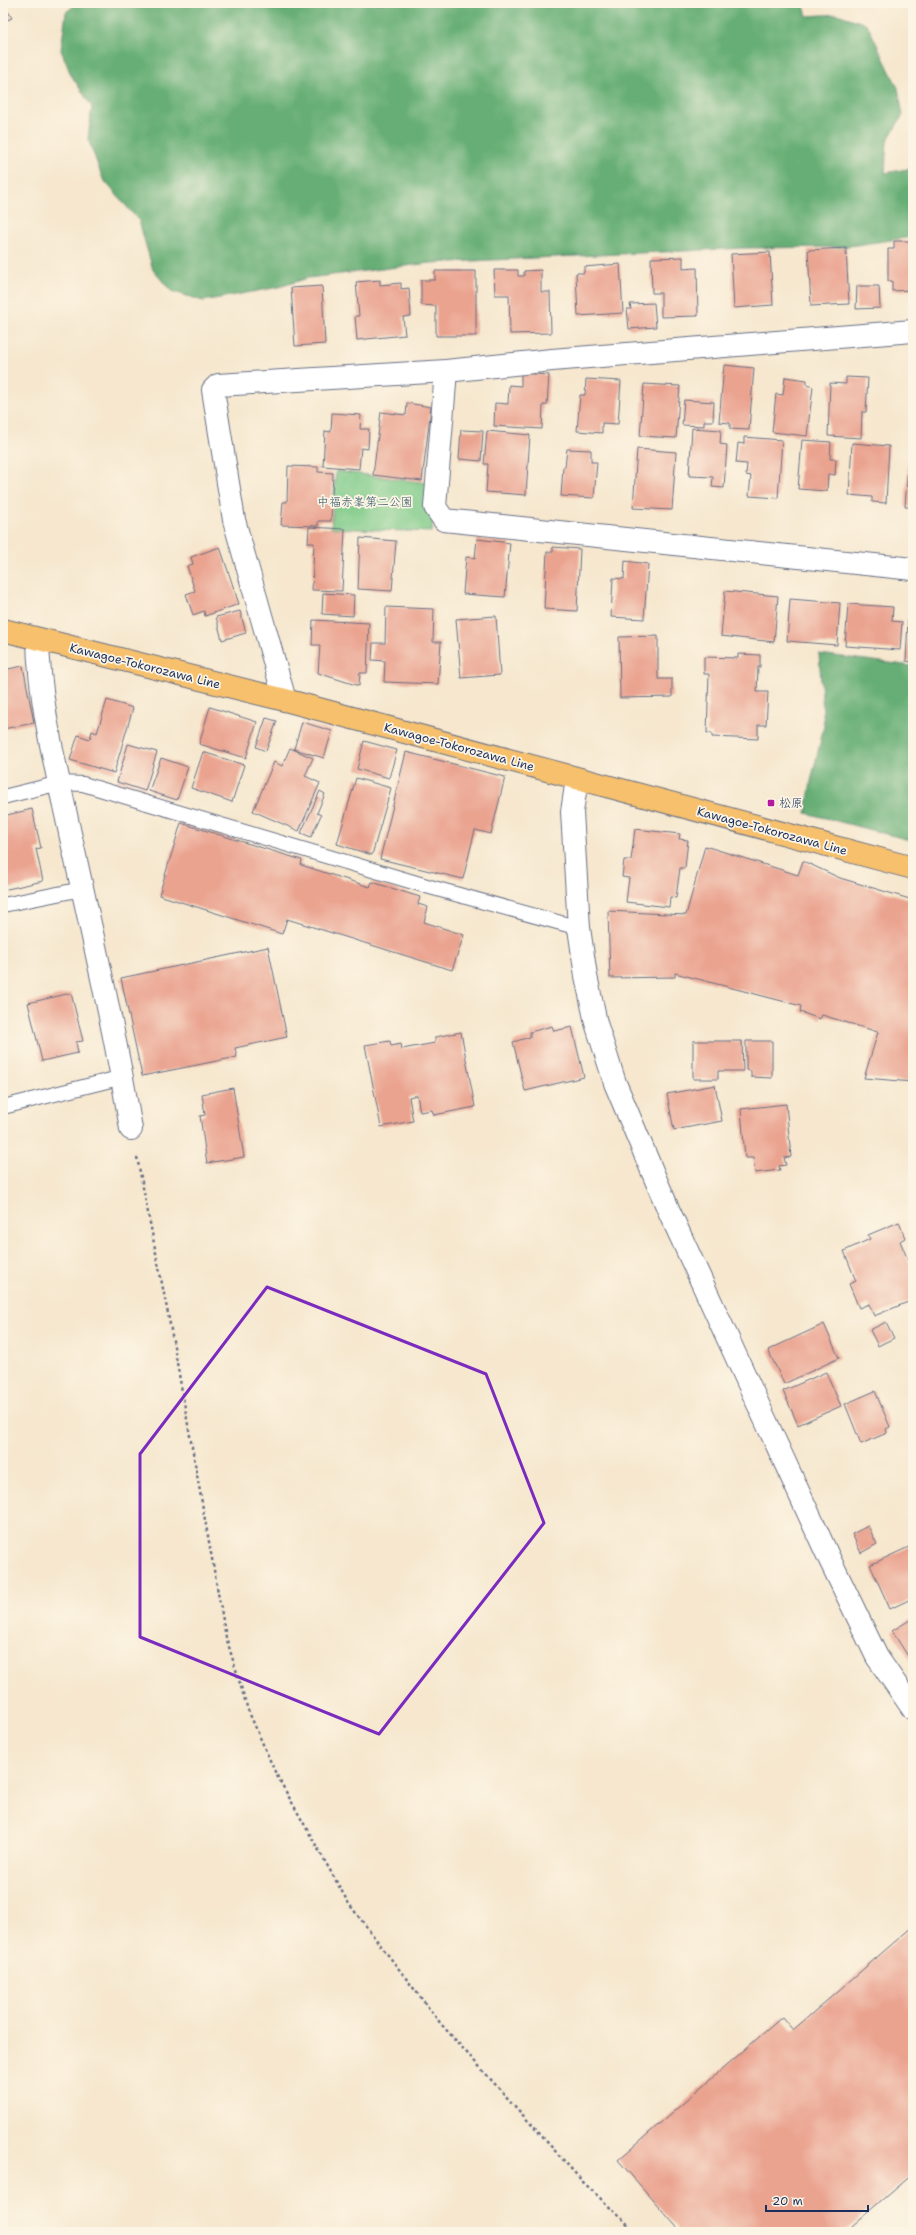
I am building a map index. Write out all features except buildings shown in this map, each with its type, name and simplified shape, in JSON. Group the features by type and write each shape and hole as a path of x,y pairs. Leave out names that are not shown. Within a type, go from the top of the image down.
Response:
{"main road":[{"name":"Kawagoe-Tokorozawa Line","path":"3,630 285,700 913,868"}],"street":[{"path":"285,700 234,520 213,390 218,385 446,371 552,360 913,331"},
{"path":"446,371 435,507 444,520 913,570"},
{"path":"38,639 38,668 82,889 123,1077 131,1129"},
{"path":"577,779 572,812 579,928 586,976 596,1023 615,1083 669,1211 829,1558 873,1650 913,1708"}],"lane":[{"path":"3,797 60,783 83,784 422,885 579,928"},
{"path":"3,905 82,889"},
{"path":"3,1107 123,1077"}],"path":[{"path":"131,1129 170,1324 226,1637 248,1710 276,1774 349,1904 441,2024 583,2182 636,2232"}],"highlighted area":[{"path":"267,1287 486,1374 544,1523 379,1734 140,1637 140,1454"}],"green space":[{"path":"78,3 803,3 807,16 837,14 867,24 898,88 903,115 887,141 885,173 913,168 913,237 842,247 746,248 430,263 308,278 279,287 203,301 171,291 153,270 139,221 103,179 88,139 92,107 71,75 61,50 66,12"},
{"name":"中福赤峯第二公園","path":"336,471 434,484 432,532 331,528"},
{"path":"819,654 913,666 913,841 806,813 811,781 824,726"}],"place":[{"name":"松原","path":"771,803"}]}
